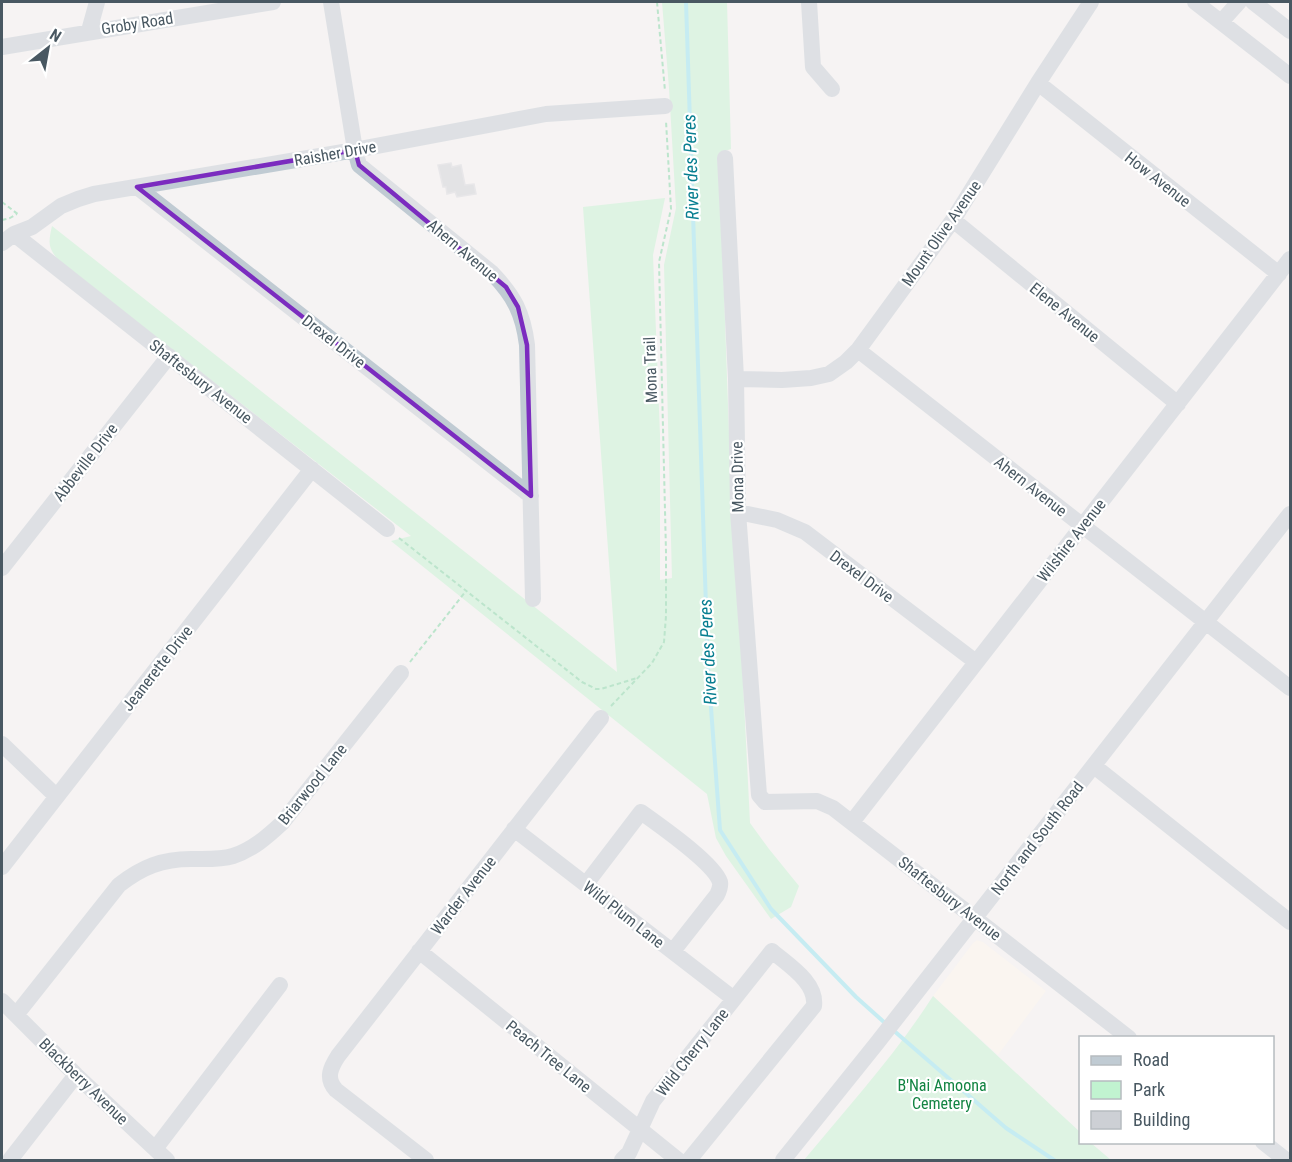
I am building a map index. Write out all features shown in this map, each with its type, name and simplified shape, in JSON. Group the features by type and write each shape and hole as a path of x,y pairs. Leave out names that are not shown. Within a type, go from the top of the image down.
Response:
{"street":[{"path":"89,31 97,2"},
{"name":"Groby Road","path":"2,47 273,2"},
{"name":"Ahern Avenue","path":"331,2 359,165 492,273 506,287 518,307 527,345 533,599"},
{"path":"809,2 813,67 832,89"},
{"name":"Mount Olive Avenue","path":"736,379 782,380 829,374 858,350 953,220 1091,2"},
{"path":"1195,2 1290,76"},
{"path":"1221,22 1239,2"},
{"path":"1253,2 1290,31"},
{"name":"How Avenue","path":"1038,84 1279,274"},
{"name":"Raisher Drive","path":"8,239 32,227 61,206 94,194 355,150 546,114 665,106"},
{"name":"Mona Drive","path":"725,158 736,379 738,512 759,795"},
{"name":"Drexel Drive","path":"137,187 531,496"},
{"name":"Elene Avenue","path":"953,220 1178,404"},
{"name":"Shaftesbury Avenue","path":"8,239 170,356 387,529"},
{"name":"Wilshire Avenue","path":"852,822 1290,259"},
{"name":"Ahern Avenue","path":"858,350 1290,688"},
{"name":"Abbeville Drive","path":"2,568 170,356"},
{"name":"Jeanerette Drive","path":"2,867 312,469"},
{"name":"Drexel Drive","path":"738,512 777,520 805,532 976,662"},
{"name":"North and South Road","path":"783,1161 1290,514"},
{"name":"Briarwood Lane","path":"16,1015 119,885 131,876 144,868 179,859 231,857 248,850 266,838 282,823 401,673"},
{"name":"Warder Avenue","path":"426,1161 336,1090 332,1086 329,1074 338,1056 601,718"},
{"path":"2,744 56,796"},
{"path":"1094,766 1290,922"},
{"name":"Shaftesbury Avenue","path":"759,795 765,802 817,801 833,808 1126,1036"},
{"path":"586,884 641,812 706,862 719,880 720,888 673,951"},
{"name":"Wild Plum Lane","path":"514,829 734,999"},
{"name":"Peach Tree Lane","path":"419,951 678,1161"},
{"name":"Wild Cherry Lane","path":"622,1161 629,1152 653,1101 772,951 805,980 815,998 814,1006 689,1161"},
{"path":"154,1149 280,985"},
{"name":"Blackberry Avenue","path":"2,1001 167,1161"},
{"path":"10,1161 76,1075"},
{"path":"1264,1144 1286,1161"}],"path":[{"name":"Mona Trail","path":"601,718 652,663 664,642 666,552 659,262 671,209 657,2"},
{"path":"2,202 32,227"},
{"path":"2,220 17,214"},
{"path":"387,529 582,682 601,689 638,678"},
{"path":"401,673 466,591"}],"highlighted area":[{"path":"355,150 359,165 506,287 518,307 527,345 531,496 137,187"}],"shaded area":[{"path":"977,940 983,942 1046,991 998,1055 933,996"}],"green space":[{"path":"662,2 727,2 731,149 719,153 731,489 750,823 799,886 791,907 771,919 726,856 716,838 707,794 391,541 411,536 60,262 50,246 52,226 617,672 583,207 665,198 653,255 660,435 660,580 672,578 664,265 676,208"},
{"name":"B'Nai Amoona Cemetery","path":"933,996 1079,1131 1079,1144 1092,1144 1111,1160 804,1160 919,1018"}],"building":[{"path":"451,163 452,167 461,165 465,185 474,184 476,194 457,197 455,192 447,194 438,165"}],"waterway":[{"name":"River des Peres","path":"686,2 708,667 720,830 771,909 856,997 885,1023"},
{"name":"River des Peres","path":"893,1030 1006,1128 1054,1160"}]}
